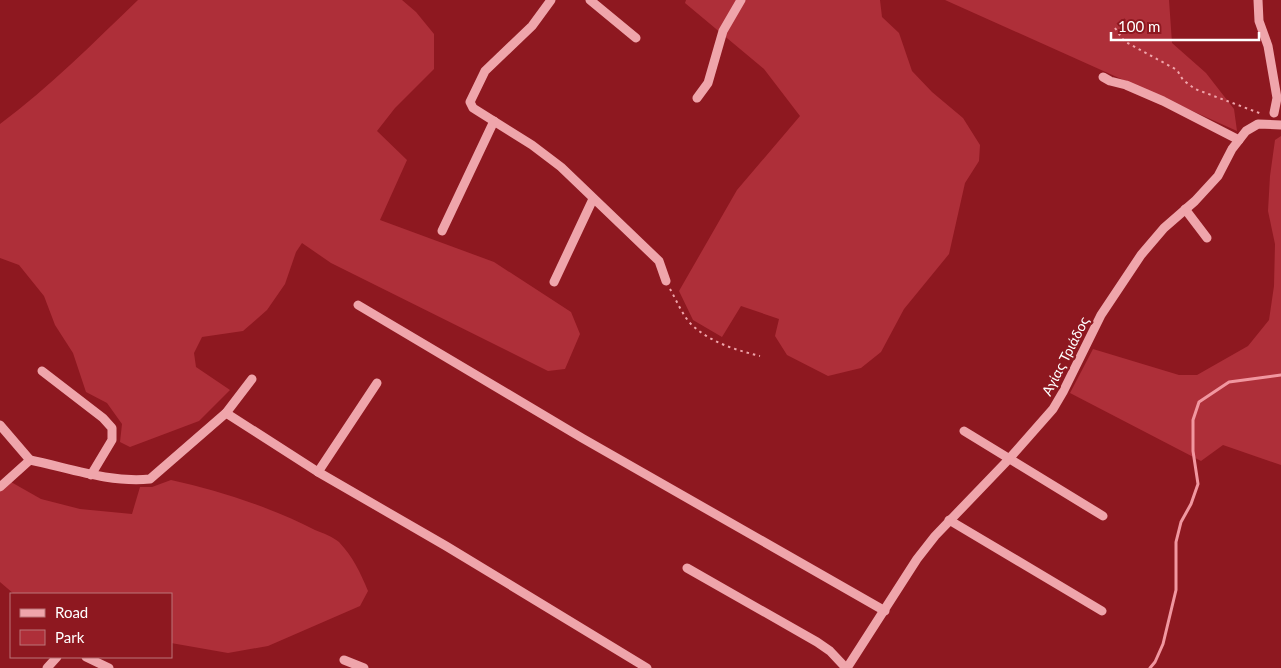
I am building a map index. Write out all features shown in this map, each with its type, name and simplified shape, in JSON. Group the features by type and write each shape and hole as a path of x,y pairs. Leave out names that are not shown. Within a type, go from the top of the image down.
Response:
{"street":[{"path":"551,0 532,26 485,71 470,102 473,108 532,145 561,167 659,261 666,281"},
{"path":"590,0 636,38"},
{"path":"697,98 708,83 723,31 741,0"},
{"path":"1258,0 1259,20 1268,46 1277,98 1273,117"},
{"path":"1103,77 1163,101 1239,140"},
{"name":"Αγίας Τριάδος","path":"846,668 918,559 949,520 1009,459 1053,408 1063,392 1101,315 1141,255 1164,228 1218,176 1232,148 1246,131 1273,117 1281,125"},
{"path":"442,231 494,121"},
{"path":"554,282 593,199"},
{"path":"1185,209 1207,238"},
{"path":"358,305 550,419 885,611"},
{"path":"42,371 103,418 112,428 112,440 91,475"},
{"path":"0,425 30,460 91,475 136,480 150,479 226,414 252,379"},
{"path":"318,472 377,383"},
{"path":"226,414 318,472 446,546 646,668"},
{"path":"964,431 1103,516"},
{"path":"0,487 30,460"},
{"path":"949,520 1102,611"},
{"path":"687,568 817,642 846,668"},
{"path":"47,668 56,658"},
{"path":"88,658 109,668"},
{"path":"344,660 364,668"}],"path":[{"path":"1115,28 1124,41 1177,70 1183,80 1195,89 1273,117"},
{"path":"666,281 692,325 710,338 730,348 760,356"}],"green space":[{"path":"138,0 402,0 416,12 434,34 434,69 395,108 377,131 407,160 380,220 494,262 571,312 580,334 565,369 548,371 331,263 302,243 296,252 285,284 267,310 243,331 202,337 194,353 196,367 230,390 199,421 130,447 120,442 122,424 107,403 86,392 73,353 55,325 44,296 19,265 0,258 0,124 54,80"},
{"path":"686,0 880,0 882,17 899,33 912,71 932,92 963,118 980,145 979,161 965,183 949,254 904,309 881,352 861,368 828,376 787,355 775,336 779,319 741,306 722,337 693,320 679,291 737,190 800,116 764,69 685,3"},
{"path":"945,0 1169,0 1172,43 1206,73 1234,109 1237,131"},
{"path":"1281,136 1281,465 1223,445 1201,461 1070,393 1093,349 1179,375 1197,375 1248,346 1269,320 1274,286 1275,244 1268,211 1270,176 1275,140"},
{"path":"171,480 208,489 263,507 328,535 339,542 352,559 368,591 360,606 268,646 228,653 172,643 172,593 13,593 0,582 0,491 11,482 41,499 80,509 132,514 140,487 152,487"}],"waterway":[{"path":"1150,668 1155,662 1163,644 1176,590 1176,542 1181,522 1191,504 1198,484 1193,451 1193,420 1199,402 1229,382 1281,375"}]}
